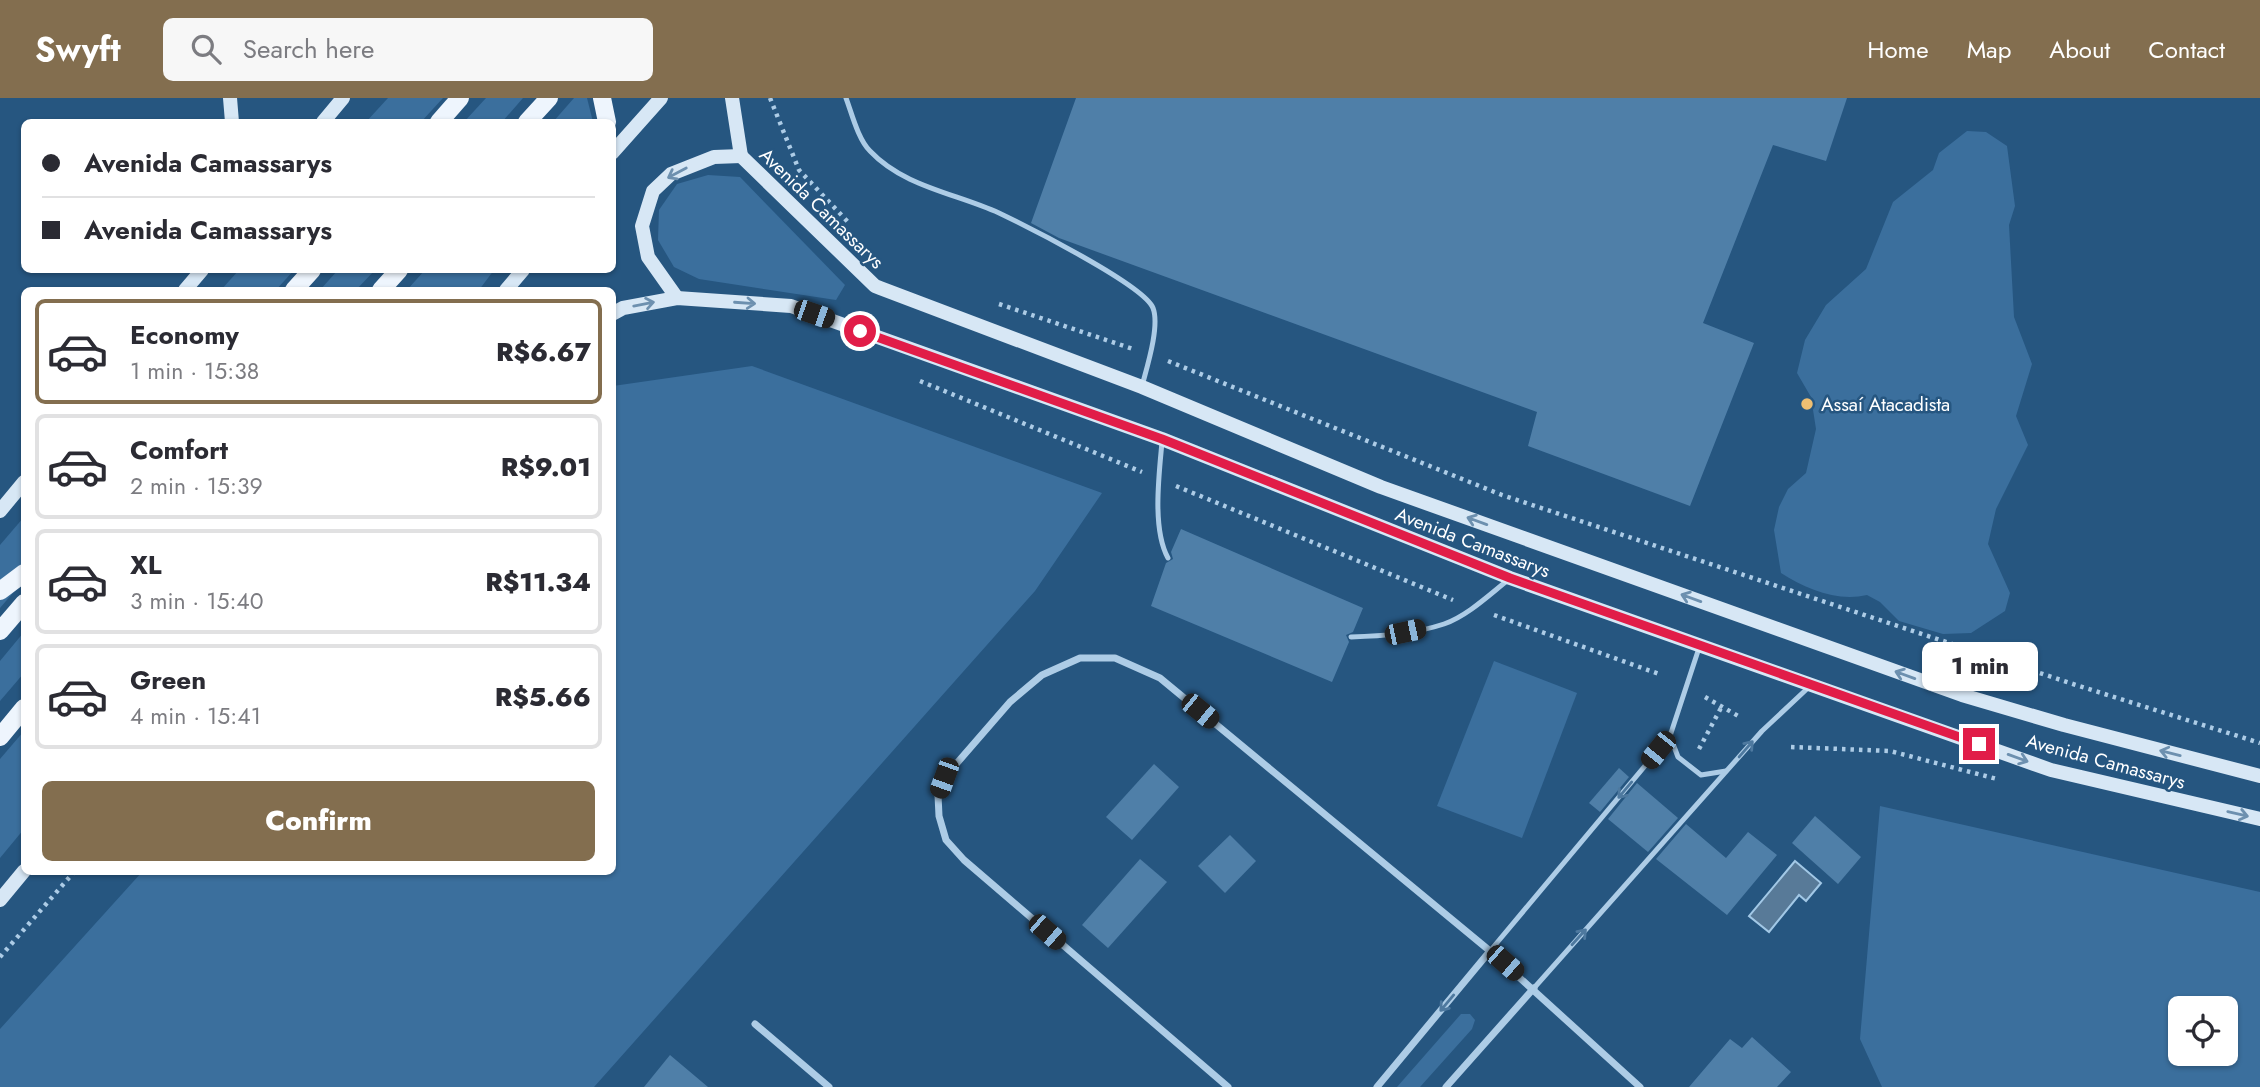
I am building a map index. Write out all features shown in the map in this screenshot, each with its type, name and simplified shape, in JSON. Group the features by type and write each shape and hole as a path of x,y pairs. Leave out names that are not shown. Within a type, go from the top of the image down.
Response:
{"main road":[{"path":"442,119 460,98"},
{"path":"530,119 549,98"},
{"path":"603,98 606,119"},
{"path":"297,287 309,273"},
{"path":"384,287 396,273"},
{"path":"0,591 21,575"},
{"path":"0,631 21,606"},
{"path":"0,737 21,712"}],"street":[{"path":"230,98 232,119"},
{"path":"326,119 343,98"},
{"path":"616,149 661,98"},
{"path":"677,298 648,257 642,226 653,191 671,174 714,157 741,156 732,98"},
{"name":"Avenida Camassarys","path":"741,156 875,286 1142,387 1381,487 1962,695 2064,725 2260,776"},
{"path":"188,287 199,273"},
{"path":"509,287 520,273"},
{"name":"Avenida Camassarys","path":"616,312 623,308 677,298 791,306 1162,439 1510,578 2050,770 2260,819"},
{"path":"0,511 21,486"},
{"path":"1228,1087 986,880 946,840 939,816 938,795 944,778 1010,702 1042,675 1080,658 1115,658 1160,677 1534,988 1640,1087"},
{"path":"0,900 21,875"},
{"path":"1377,1087 1490,951"},
{"path":"1446,1087 1534,988"},
{"path":"755,1024 828,1087"}],"lane":[{"path":"846,98 867,149 881,163 904,178 998,213 1121,278 1149,302 1154,310 1150,354 1142,387"},
{"path":"1162,439 1159,479 1160,531 1162,546 1168,558"},
{"path":"1351,637 1385,636 1446,623 1472,608 1510,578"},
{"path":"1490,951 1670,736 1700,645"},
{"path":"1534,988 1762,731 1812,685"},
{"path":"1670,736 1678,757 1701,775 1727,771"}],"path":[{"path":"770,98 799,170 854,229"},
{"path":"994,303 1150,354 1502,495 2260,743"},
{"path":"1705,697 1740,717"},
{"path":"1699,751 1721,706"},
{"path":"0,957 71,875"}],"shaded area":[{"path":"388,98 443,98 424,119 369,119"},
{"path":"486,98 523,98 505,119 467,119"},
{"path":"574,98 587,98 592,119 556,119"},
{"path":"1967,131 1986,132 2007,146 2015,206 2009,225 2014,317 2032,364 2016,416 2028,445 1996,509 1988,544 2010,593 2005,611 1971,633 1943,634 1899,621 1880,602 1867,595 1844,597 1822,593 1781,573 1774,530 1779,507 1788,489 1806,473 1816,429 1811,397 1797,373 1805,340 1826,305 1866,269 1893,202 1933,170 1939,153"},
{"path":"708,175 740,177 845,285 836,300 699,279 674,267 658,240 659,210 677,184"},
{"path":"236,273 291,273 279,287 224,287"},
{"path":"335,273 372,273 359,287 323,287"},
{"path":"422,273 492,273 481,287 410,287"},
{"path":"752,366 1102,493 1035,591 594,1087 0,1087 0,1029 139,875 616,875 616,386"},
{"path":"21,520 21,584 0,608 0,545"},
{"path":"21,636 21,676 0,701 0,661"},
{"path":"1494,661 1577,693 1522,838 1437,806"},
{"path":"21,734 21,833 0,858 0,759"},
{"path":"1880,806 2260,892 2260,1087 1882,1087 1860,1039"},
{"path":"1795,861 1821,883 1806,901 1799,895 1769,932 1749,916"},
{"path":"1461,1014 1470,1014 1475,1020 1472,1029 1420,1087 1397,1087"}],"building":[{"path":"1076,98 1847,98 1826,161 1773,145 1703,323 1754,343 1690,506 1528,446 1537,412 1059,238 1031,223"},
{"path":"1181,529 1363,608 1353,632 1346,635 1349,642 1332,682 1151,606 1166,563 1173,559 1171,552"},
{"path":"1154,764 1179,787 1132,840 1106,817"},
{"path":"1619,768 1629,777 1600,812 1589,803"},
{"path":"1637,783 1678,818 1648,852 1608,819"},
{"path":"1815,816 1861,857 1838,884 1792,843"},
{"path":"1686,824 1726,858 1748,832 1777,855 1727,915 1656,859"},
{"path":"1230,835 1256,861 1225,893 1198,866"},
{"path":"1140,859 1167,882 1108,948 1082,925"},
{"path":"1752,1037 1791,1072 1777,1087 1689,1087 1730,1039 1742,1048"},
{"path":"670,1055 708,1087 644,1087"}],"place":[{"name":"Assaí Atacadista","path":"1807,404"}],"route":[{"path":"860,331 1162,439 1510,578 1979,744"}]}
